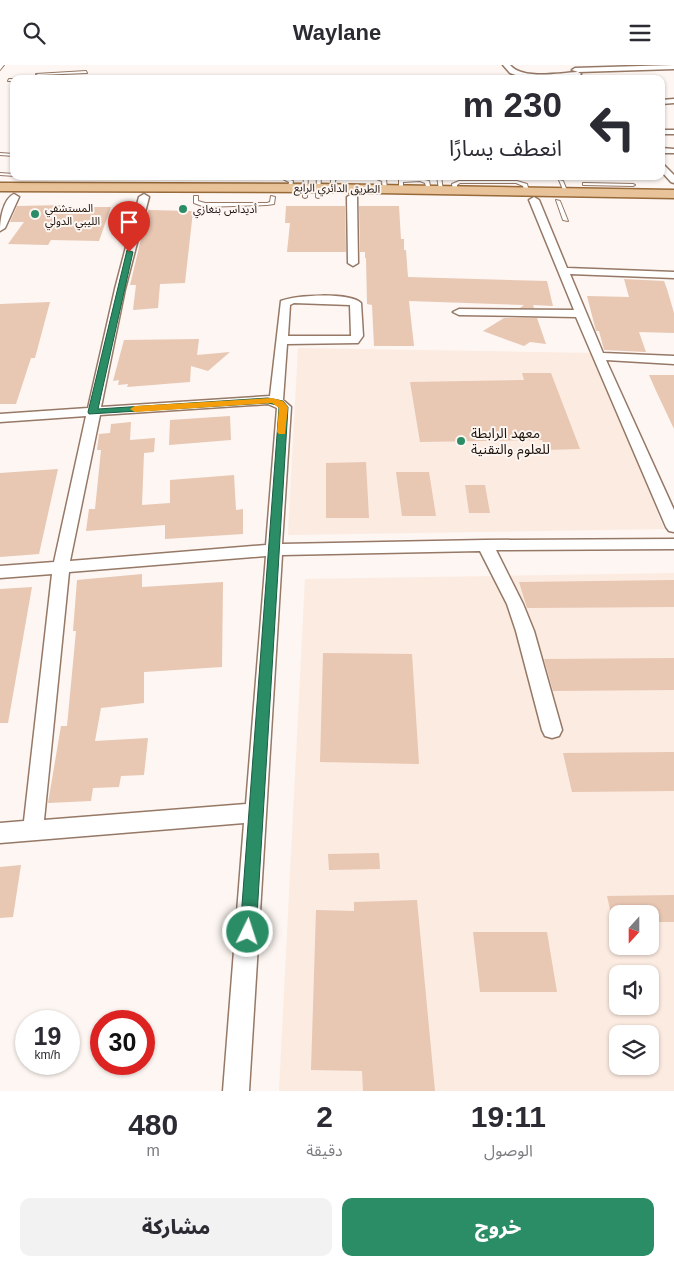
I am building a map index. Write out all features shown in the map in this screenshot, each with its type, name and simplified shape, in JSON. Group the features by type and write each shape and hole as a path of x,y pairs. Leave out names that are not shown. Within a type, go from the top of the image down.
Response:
{"main road":[{"name":"الطريق الدائري الرابع","path":"9,187 312,187 402,189 441,186 530,196"},
{"name":"الطريق الدائري الرابع","path":"9,187 144,197 273,197 312,187 352,197 530,196 562,191 610,189 674,194"},
{"name":"الطريق الدائري الرابع","path":"562,191 674,203"}],"street":[{"path":"506,65 512,72 521,75"},
{"path":"537,75 674,67"},
{"path":"665,170 674,180"},
{"path":"0,228 9,187"},
{"path":"530,196 674,527"},
{"path":"33,830 61,567 92,412 120,289 144,197"},
{"path":"352,197 353,263"},
{"path":"563,271 674,275"},
{"path":"276,401 284,304 286,301 345,300 355,303 357,336 354,340 282,340"},
{"path":"460,312 580,314"},
{"path":"598,356 674,359"},
{"path":"0,418 276,401 284,407 236,1091"},
{"path":"0,573 274,550 485,545 674,544"},
{"path":"485,545 526,631 552,729"},
{"path":"0,833 256,813"}],"lane":[{"path":"0,69 2,65"},
{"path":"85,75 88,66"},
{"path":"40,68 38,74 86,72"},
{"path":"0,174 9,187"},
{"path":"289,180 312,187"},
{"path":"586,184 610,189 633,185"},
{"path":"562,191 566,220"}],"shaded area":[{"name":"معهد الرابطة للعلوم والتقنية","path":"298,348 594,353 664,529 288,535"},
{"path":"674,573 674,1091 279,1091 305,579"}],"building":[{"path":"64,205 63,207 111,207 99,241 51,240 48,245 8,244 24,222 10,222 17,206"},
{"path":"286,206 345,206 346,252 287,252 290,223 285,223"},
{"path":"359,206 399,206 401,239 404,239 408,277 547,281 553,306 533,305 534,308 520,308 524,305 409,301 414,346 374,346 372,305 367,304 366,258 365,252 360,252"},
{"path":"148,210 193,211 185,283 160,284 158,308 133,310 136,285 130,285"},
{"path":"624,279 664,281 667,289 674,313 674,333 639,332 646,352 604,350 599,331 596,331 587,296 629,297"},
{"path":"50,302 35,358 31,358 16,404 0,404 0,304"},
{"path":"504,318 537,318 546,344 530,342 524,346 483,331"},
{"path":"199,339 197,355 230,352 208,371 191,366 190,382 127,387 128,384 118,385 119,380 113,381 124,340"},
{"path":"522,373 551,373 580,449 545,450 542,440 420,442 410,382 524,380"},
{"path":"649,375 674,375 674,429 657,393"},
{"path":"230,416 231,440 169,445 170,420"},
{"path":"131,422 130,440 155,438 154,452 144,453 142,505 170,503 170,480 234,475 236,510 243,509 243,534 165,539 165,525 86,531 89,509 95,509 101,450 97,450 99,434 110,433 111,424"},
{"path":"366,462 369,518 326,518 326,463"},
{"path":"58,469 39,554 0,557 0,473"},
{"path":"396,472 429,472 436,516 402,516"},
{"path":"465,485 485,485 490,513 469,513"},
{"path":"142,574 142,587 223,582 222,667 144,672 144,703 101,708 95,741 148,738 144,775 121,776 119,787 93,788 91,801 48,803 61,726 67,726 76,631 73,631 77,580"},
{"path":"674,580 674,607 527,608 519,582"},
{"path":"32,587 8,723 0,723 0,589"},
{"path":"323,653 412,654 419,764 320,762"},
{"path":"674,658 674,690 553,691 544,659"},
{"path":"674,752 674,791 572,792 563,753"},
{"path":"379,853 380,869 329,870 328,854"},
{"path":"21,865 13,917 0,918 0,867"},
{"path":"674,895 674,922 659,922 659,905 609,905 607,896"},
{"path":"417,900 435,1091 363,1091 362,1071 311,1070 316,910 354,911 354,902"},
{"path":"473,932 547,932 557,992 480,992"}],"slow traffic":[{"path":"135,409 276,401 284,407 282,432"}],"place":[{"name":"أديداس بنغازي","path":"183,209"},
{"name":"المستشفي الليبي الدولي","path":"35,214"},
{"name":"معهد الرابطة للعلوم والتقنية","path":"461,441"}],"route":[{"path":"129,252 92,412 268,400 276,401 284,407 248,932"}]}
